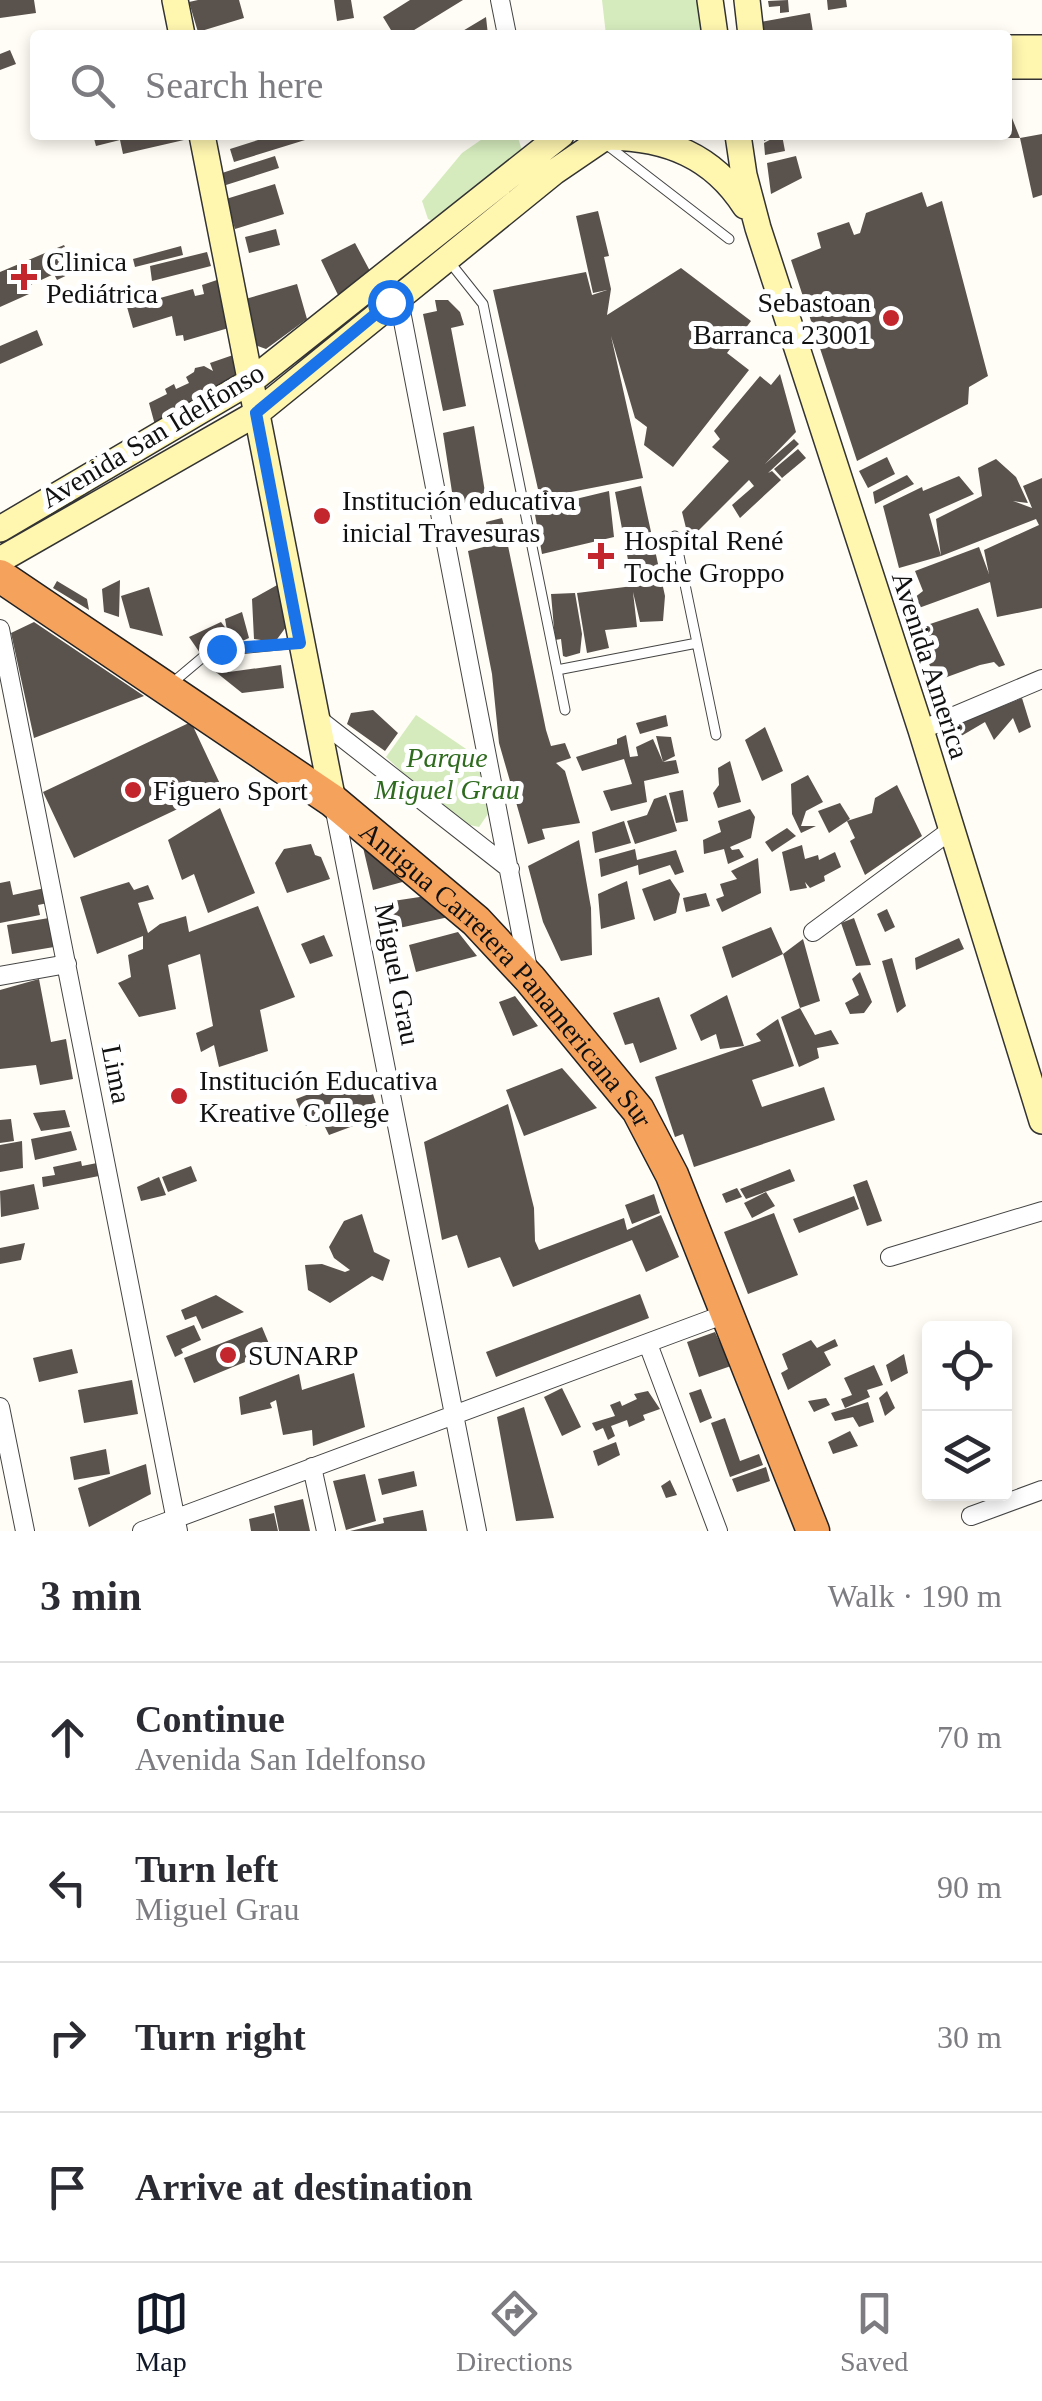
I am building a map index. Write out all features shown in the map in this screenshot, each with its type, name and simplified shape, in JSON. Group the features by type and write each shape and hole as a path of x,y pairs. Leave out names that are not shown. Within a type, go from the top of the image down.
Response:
{"highway":[{"name":"Antigua Carretera Panamericana Sur","path":"0,576 333,800 476,921 530,979 638,1110 672,1175 813,1531"}],"street":[{"path":"175,0 181,30"},
{"path":"500,0 506,30"},
{"path":"710,0 714,30"},
{"path":"747,0 750,30"},
{"path":"1012,48 1042,48"},
{"path":"1012,66 1042,66"},
{"name":"Miguel Grau","path":"203,140 478,1531"},
{"name":"Avenida San Idelfonso","path":"0,529 250,382 381,294 447,258 554,172 603,140"},
{"path":"652,140 678,147 706,162 732,185 758,228"},
{"path":"739,140 758,228"},
{"path":"532,143 554,172"},
{"name":"Avenida San Idelfonso","path":"0,560 256,413 532,143"},
{"name":"Avenida America","path":"758,228 921,730 1042,1121"},
{"path":"381,294 401,312 530,979"},
{"name":"Lima","path":"0,629 177,1525"},
{"path":"921,730 1042,679"},
{"path":"317,718 510,869"},
{"path":"471,838 500,819"},
{"path":"813,932 951,830"},
{"path":"0,976 67,964"},
{"path":"890,1258 1042,1211"},
{"path":"142,1531 177,1525 312,1467 728,1313"},
{"path":"648,1344 718,1531"},
{"path":"0,1407 24,1531"},
{"path":"312,1467 326,1531"},
{"path":"971,1516 1042,1490"}],"lane":[{"path":"612,140 729,240"},
{"path":"447,258 484,304 565,710"},
{"path":"675,536 716,735"},
{"path":"166,688 210,652 300,643"},
{"path":"557,670 696,643"}],"green space":[{"path":"602,0 701,0 706,30 605,30"},
{"path":"481,140 519,140 523,153 439,224 428,219 422,201 462,153"},
{"name":"Parque Miguel Grau","path":"416,715 475,755 490,811 479,827 456,822 386,757"}],"building":[{"path":"0,0 34,0 36,13 0,18"},
{"path":"239,0 244,18 197,30 189,2"},
{"path":"334,0 351,0 354,18 337,21"},
{"path":"410,0 463,0 414,30 391,30 383,17"},
{"path":"788,0 789,12 780,13 780,6 769,7 768,1"},
{"path":"827,0 846,0 847,7 828,10"},
{"path":"810,13 813,30 761,30 760,22"},
{"path":"486,17 487,30 464,30"},
{"path":"10,50 16,64 0,70 0,54"},
{"path":"1012,118 1020,138 1012,138"},
{"path":"1042,134 1042,195 1033,198 1020,138"},
{"path":"94,140 120,140 96,146"},
{"path":"120,140 184,140 123,154"},
{"path":"258,140 305,140 234,162 230,149"},
{"path":"783,140 785,151 765,155 764,143"},
{"path":"275,156 279,168 226,185 222,173"},
{"path":"796,156 802,178 771,194 767,163"},
{"path":"275,184 284,214 235,229 226,199"},
{"name":"Sebastoan Barranca 23001","path":"922,192 927,207 942,201 988,376 969,387 968,404 857,461 791,260 821,248 817,233 849,222 854,235 860,233 866,213"},
{"path":"598,211 609,256 604,257 611,289 607,315 681,268 751,321 727,353 749,370 673,467 644,445 647,427 635,418 611,336 643,478 540,498 493,290 586,272 592,295 607,290 593,293 576,216"},
{"path":"276,229 280,245 249,253 245,237"},
{"path":"355,243 370,271 339,297 321,260"},
{"name":"Clinica Pediátrica","path":"64,245 76,271 57,280 54,274 26,287 29,294 0,307 0,272"},
{"path":"181,246 183,255 135,267 133,259"},
{"path":"207,252 211,266 152,281 150,266"},
{"path":"220,279 232,327 184,341 183,335 176,336 172,316 133,328 127,307 193,289 195,296 204,294 202,285"},
{"path":"297,284 307,319 266,349 255,345 242,300"},
{"path":"435,300 448,300 460,312 464,325 451,328 466,406 443,411 423,314 437,311"},
{"path":"37,330 43,345 0,364 0,346"},
{"path":"236,354 239,376 155,425 149,403 167,394 165,389 174,384 176,389 189,383 186,377 195,368 204,366 213,371 210,363"},
{"path":"780,374 796,432 765,464 794,439 799,444 768,473 772,471 781,480 740,518 732,505 754,486 749,480 689,540 682,512 729,461 712,447 720,439 714,431 760,376 771,385"},
{"path":"474,426 486,498 454,505 443,433"},
{"path":"798,449 806,458 782,478 774,469"},
{"path":"887,457 895,474 868,488 859,471"},
{"path":"996,459 1016,477 1028,503 1013,501 1032,508 1023,486 1042,478 1042,608 997,617 990,582 916,609 910,601 923,591 915,571 979,547 989,574 984,550 1039,525 1036,519 941,556 936,519 982,496 978,468"},
{"path":"907,475 914,484 875,504 873,492"},
{"path":"959,476 974,494 929,514 941,556 899,568 883,506 922,487 923,491"},
{"path":"641,486 665,596 663,621 640,622 633,592 637,627 605,630 609,648 587,653 577,593 633,586 615,492"},
{"path":"609,491 614,537 542,554 534,509"},
{"path":"502,518 507,537 489,543 486,522"},
{"path":"507,541 546,730 551,746 565,743 571,758 556,763 565,771 580,823 542,829 545,839 528,844 499,743 492,674 468,551"},
{"path":"120,580 119,617 104,612 102,589"},
{"path":"57,581 87,599 89,610 53,588"},
{"path":"279,584 286,627 275,642 254,639 252,599"},
{"path":"149,587 163,636 130,628 121,596"},
{"path":"575,593 582,634 580,653 566,657 561,639 555,640 551,594"},
{"path":"978,608 1005,665 980,665 936,681 915,629"},
{"path":"242,612 249,638 231,646 229,635 200,653 189,637 221,622 227,630 225,619"},
{"path":"34,622 144,696 34,738 11,633"},
{"path":"212,658 229,672 281,665 284,688 242,693 207,665"},
{"path":"1022,698 1031,727 1019,733 1013,718 994,740 985,722 951,742 946,729"},
{"path":"373,710 398,733 385,751 347,724 351,713"},
{"path":"666,715 668,726 640,734 636,723"},
{"name":"Figuero Sport","path":"191,722 222,788 74,858 43,792"},
{"path":"765,727 783,771 762,781 745,740"},
{"path":"626,735 630,757 638,756 636,747 653,739 663,762 676,760 679,773 644,781 647,802 611,811 603,791 632,784 624,759 582,771 576,757 617,744 617,739"},
{"path":"656,736 671,737 675,756 663,762"},
{"path":"730,761 741,802 718,808 713,793 719,785 718,768"},
{"path":"808,775 823,802 806,811 801,826 816,826 801,833 792,814 791,784"},
{"path":"897,785 922,836 865,875 850,841 855,838 847,821 872,813 875,798"},
{"path":"683,790 688,821 676,823 669,793"},
{"path":"666,795 677,831 635,844 627,821 647,815 654,799"},
{"path":"840,803 850,819 829,833 818,811"},
{"path":"220,808 255,893 208,913 194,874 182,880 168,840"},
{"path":"750,809 755,817 751,838 730,847 739,849 744,857 728,864 724,849 704,854 703,840 721,832 718,821"},
{"path":"624,821 631,843 595,853 592,832"},
{"path":"787,828 796,836 772,852 765,842"},
{"path":"579,840 591,908 592,955 561,961 543,922 528,866"},
{"path":"362,843 417,878 373,890"},
{"path":"311,844 330,879 287,893 275,863 284,849"},
{"path":"802,845 805,859 818,855 819,860 835,852 841,867 824,876 825,881 810,888 805,882 807,888 790,891 782,852"},
{"path":"635,849 637,860 676,850 684,872 675,875 670,865 639,875 638,865 601,877 599,859"},
{"path":"758,858 761,893 722,912 716,899 724,896 720,884 737,879 731,871"},
{"path":"670,879 680,894 676,913 654,921 642,889"},
{"path":"10,881 13,895 45,888 48,903 38,905 40,915 0,923 0,883"},
{"path":"627,881 635,919 601,929 598,894"},
{"path":"129,882 134,890 148,885 154,899 138,903 148,933 160,924 186,916 189,932 258,906 295,997 260,1010 268,1051 219,1067 214,1045 201,1052 196,1033 213,1026 200,954 168,965 176,1009 139,1017 118,983 131,977 128,955 143,949 143,936 97,954 80,897"},
{"path":"706,893 710,906 686,912 683,898"},
{"path":"433,895 453,916 377,933 373,904"},
{"path":"887,909 895,927 885,932 877,914"},
{"path":"49,918 54,947 12,954 7,925"},
{"path":"854,918 871,965 856,966 841,923"},
{"path":"771,927 783,954 732,978 722,947"},
{"path":"458,932 477,956 416,972 409,945"},
{"path":"324,935 333,956 310,964 301,944"},
{"path":"959,938 964,949 916,970 915,958"},
{"path":"803,939 820,1001 800,1008 783,954"},
{"path":"892,958 906,1006 897,1013 882,961"},
{"path":"860,972 872,1002 864,1013 850,1014 845,1003 859,995 852,979"},
{"path":"39,979 51,1042 66,1039 73,1079 40,1085 36,1065 0,1069 0,990"},
{"path":"727,995 744,1046 720,1049 716,1034 701,1041 690,1015"},
{"path":"515,996 538,1026 513,1036 499,1002"},
{"path":"659,997 677,1049 640,1063 633,1043 625,1045 613,1013"},
{"path":"800,1008 815,1035 831,1030 839,1044 817,1048 819,1058 799,1067 781,1017"},
{"path":"778,1019 794,1066 752,1080 762,1107 824,1087 835,1120 694,1167 683,1134 675,1137 655,1077 761,1041 756,1034"},
{"path":"562,1068 597,1108 524,1136 506,1090"},
{"path":"366,1072 380,1116 329,1135 322,1121 306,1126 296,1099"},
{"path":"508,1104 534,1208 539,1250 624,1218 627,1230 661,1215 679,1257 646,1272 632,1240 513,1287 500,1257 468,1268 457,1235 442,1240 424,1142"},
{"path":"65,1110 70,1127 41,1131 33,1113"},
{"path":"11,1119 14,1141 0,1143 0,1120"},
{"path":"71,1131 77,1150 35,1160 31,1139"},
{"path":"22,1141 23,1168 0,1172 0,1145"},
{"path":"81,1161 82,1166 97,1163 99,1176 43,1187 42,1177 55,1175 53,1167"},
{"path":"191,1166 197,1181 168,1192 162,1177"},
{"path":"790,1169 795,1181 746,1199 740,1189"},
{"path":"159,1177 166,1195 141,1201 137,1187"},
{"path":"867,1180 882,1221 867,1226 853,1185"},
{"path":"34,1184 39,1209 1,1217 0,1191"},
{"path":"737,1188 742,1197 726,1203 722,1194"},
{"path":"766,1192 775,1206 752,1218 744,1203"},
{"path":"654,1194 660,1213 632,1224 625,1205"},
{"path":"854,1196 859,1209 799,1233 793,1219"},
{"path":"774,1213 798,1275 748,1294 724,1232"},
{"path":"362,1214 374,1252 390,1260 383,1281 372,1276 330,1303 308,1290 305,1265 350,1270 334,1258 329,1247 344,1221"},
{"path":"25,1243 21,1260 0,1264 0,1248"},
{"path":"640,1294 649,1318 496,1377 486,1352"},
{"path":"216,1295 244,1312 202,1329 196,1316 185,1320 181,1310"},
{"path":"194,1325 201,1340 181,1349 183,1353 175,1357 166,1336"},
{"name":"SUNARP","path":"262,1327 272,1351 194,1383 184,1358"},
{"path":"715,1332 731,1366 699,1377 687,1342"},
{"path":"835,1339 838,1346 824,1352 831,1365 788,1390 781,1373 788,1369 782,1354 811,1340 817,1348"},
{"path":"72,1349 78,1373 39,1382 33,1358"},
{"path":"904,1354 908,1373 891,1382 886,1365"},
{"path":"874,1365 883,1385 867,1390 870,1397 845,1408 841,1399 852,1395 844,1378"},
{"path":"354,1373 365,1427 313,1446 312,1430 283,1435 276,1400 270,1403 272,1408 241,1415 239,1397 299,1374 302,1390"},
{"path":"132,1380 138,1414 84,1423 78,1390"},
{"path":"562,1388 581,1427 562,1436 544,1397"},
{"path":"701,1389 712,1418 700,1423 689,1393"},
{"path":"648,1391 660,1409 643,1415 645,1420 629,1427 627,1420 611,1426 615,1436 608,1440 603,1428 596,1431 592,1423 615,1416 610,1405 620,1401 622,1406 637,1399 634,1394"},
{"path":"887,1391 895,1408 885,1416 879,1398"},
{"path":"826,1398 830,1405 814,1412 808,1401"},
{"path":"868,1402 874,1422 859,1427 853,1417 835,1421 831,1413"},
{"path":"524,1407 554,1518 516,1521 497,1417"},
{"path":"725,1418 740,1461 759,1454 763,1465 730,1477 711,1423"},
{"path":"850,1431 858,1446 833,1454 828,1442"},
{"path":"616,1442 620,1455 598,1466 593,1451"},
{"path":"106,1449 110,1474 74,1480 70,1457"},
{"path":"146,1464 151,1494 89,1527 78,1488"},
{"path":"766,1467 770,1481 737,1492 732,1479"},
{"path":"414,1471 417,1486 382,1495 378,1479"},
{"path":"365,1474 376,1521 346,1530 333,1481"},
{"path":"670,1480 677,1495 666,1498 661,1486"},
{"path":"303,1499 310,1531 279,1531 274,1506"},
{"path":"423,1510 427,1531 350,1531 384,1523 383,1518"},
{"path":"274,1513 278,1531 251,1531 249,1519"}],"place":[{"name":"Clinica Pediátrica","path":"24,277"},
{"name":"Sebastoan Barranca 23001","path":"891,318"},
{"name":"Institución educativa inicial Travesuras","path":"322,516"},
{"name":"Hospital René Toche Groppo","path":"601,556"},
{"name":"Figuero Sport","path":"133,790"},
{"name":"Institución Educativa Kreative College","path":"179,1096"},
{"name":"SUNARP","path":"228,1355"}],"route":[{"path":"221,649 300,643 256,413 390,302"}]}
